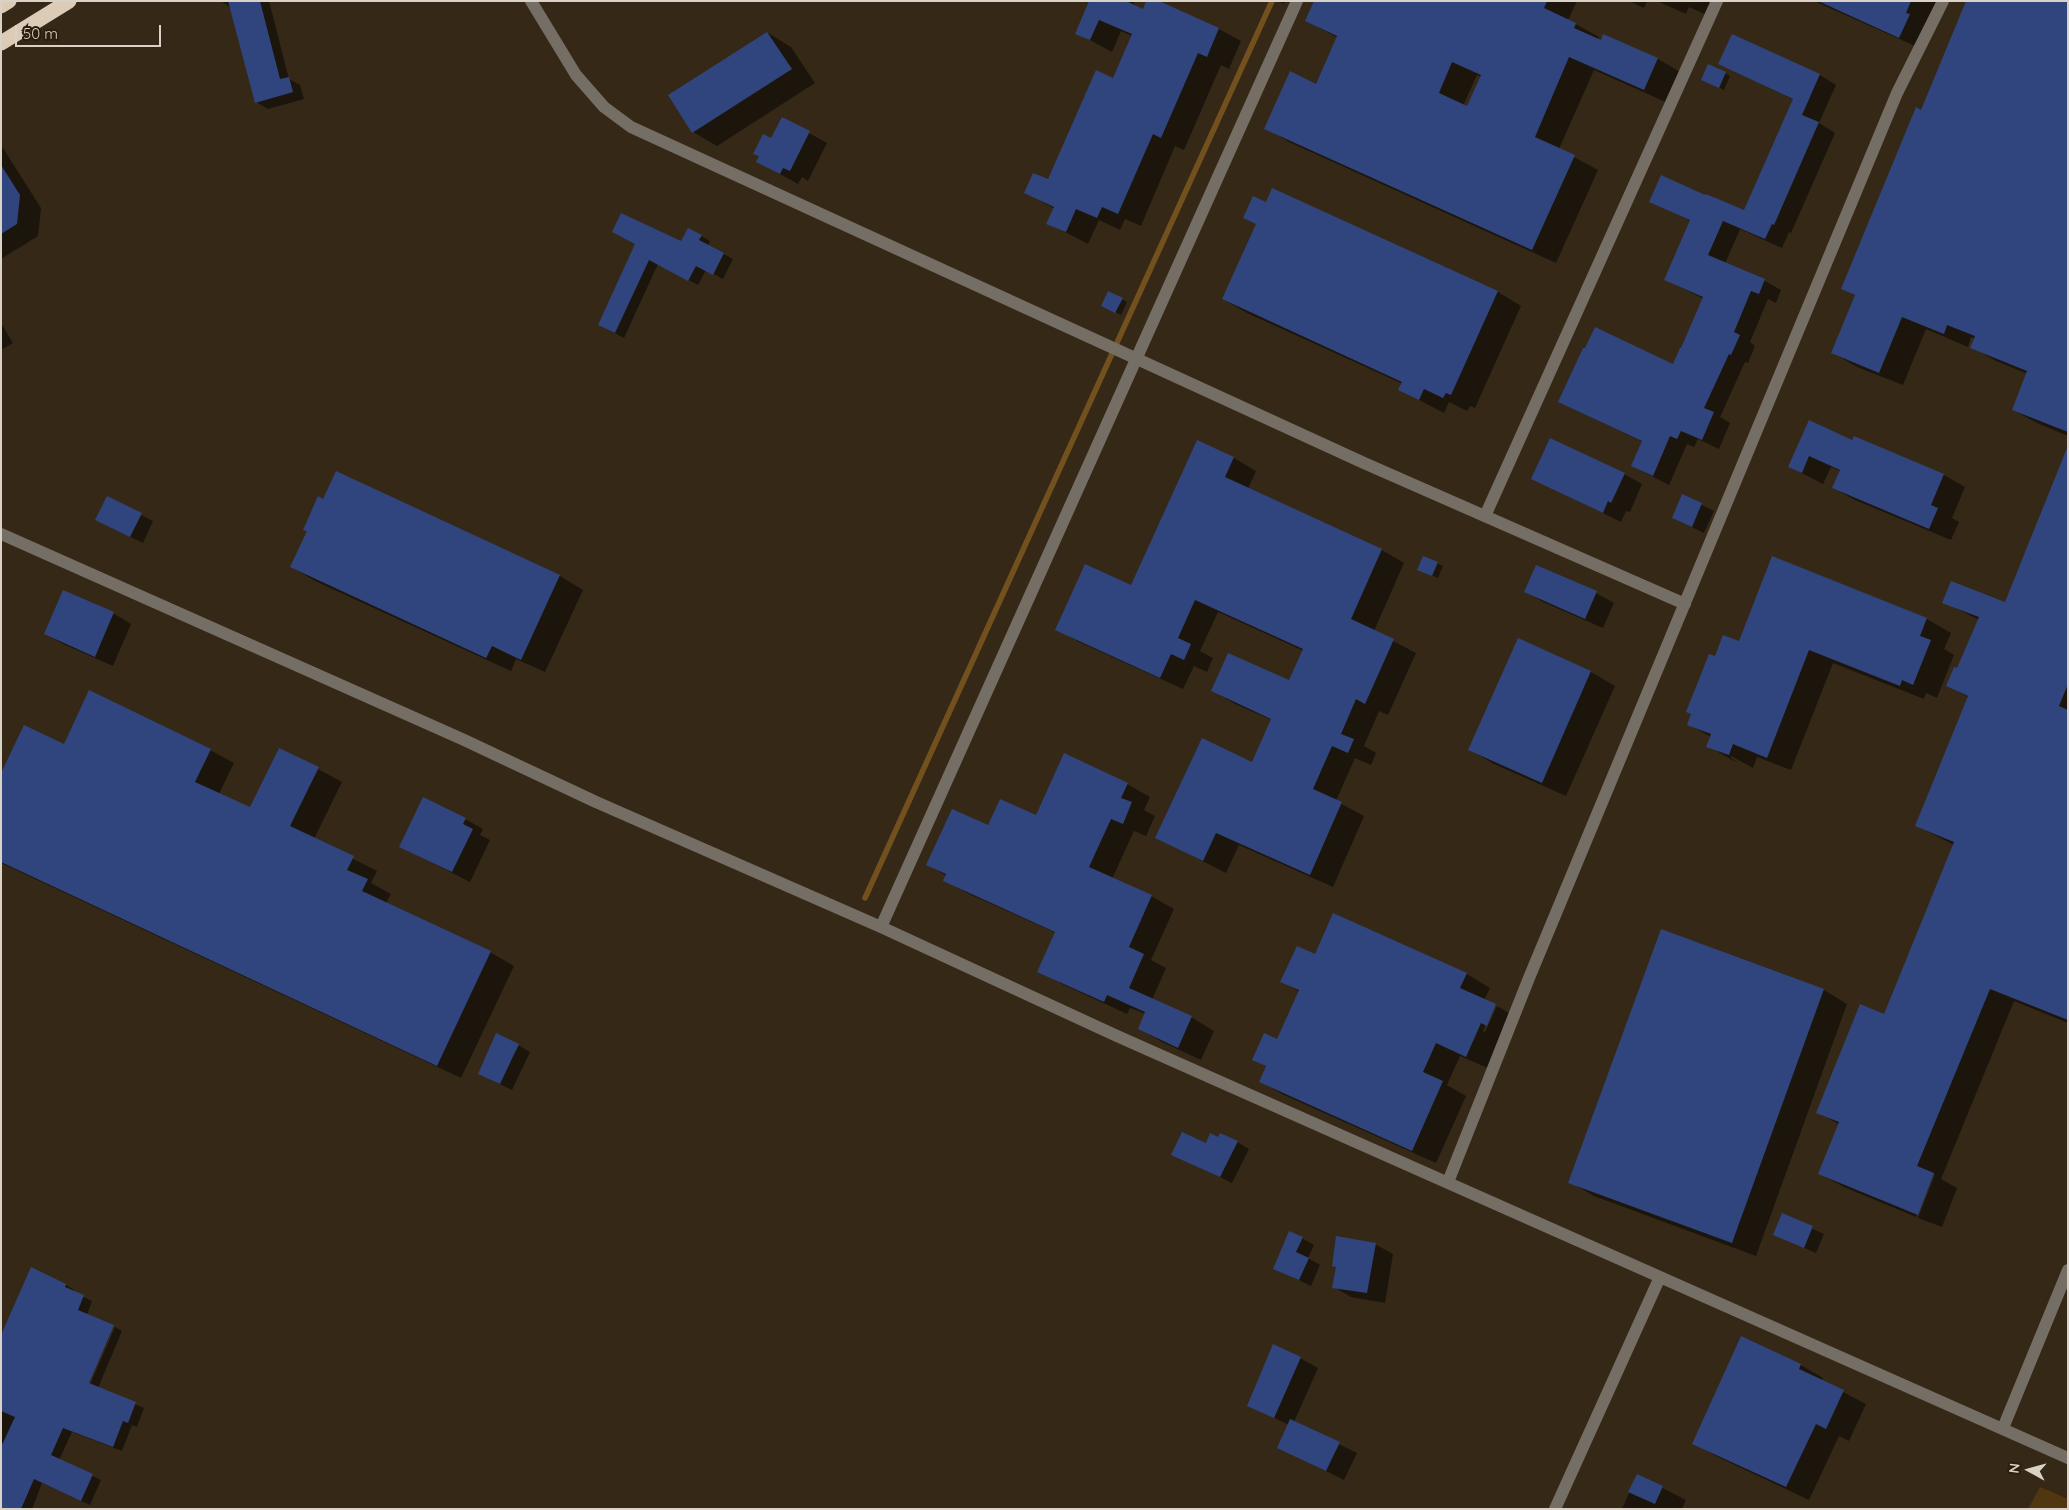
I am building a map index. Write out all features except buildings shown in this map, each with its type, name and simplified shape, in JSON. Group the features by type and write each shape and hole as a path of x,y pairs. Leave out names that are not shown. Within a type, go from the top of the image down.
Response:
{"highway":[{"path":"1,6 9,1"},
{"path":"1,43 69,1"}],"street":[{"path":"531,1 576,75 604,107 631,127 1364,463 1685,604"},
{"path":"881,927 1130,355 1297,1"},
{"path":"1485,516 1717,1"},
{"path":"1448,1182 1533,969 1897,93 1943,1"},
{"path":"1,534 462,739 596,802 881,927 1117,1036 2068,1458"},
{"path":"2003,1428 2068,1270"},
{"path":"1555,1509 1660,1277"}],"shaded area":[{"path":"2040,1487 2068,1499 2068,1509 2028,1509"}],"waterway":[{"path":"865,898 1272,1"}]}
